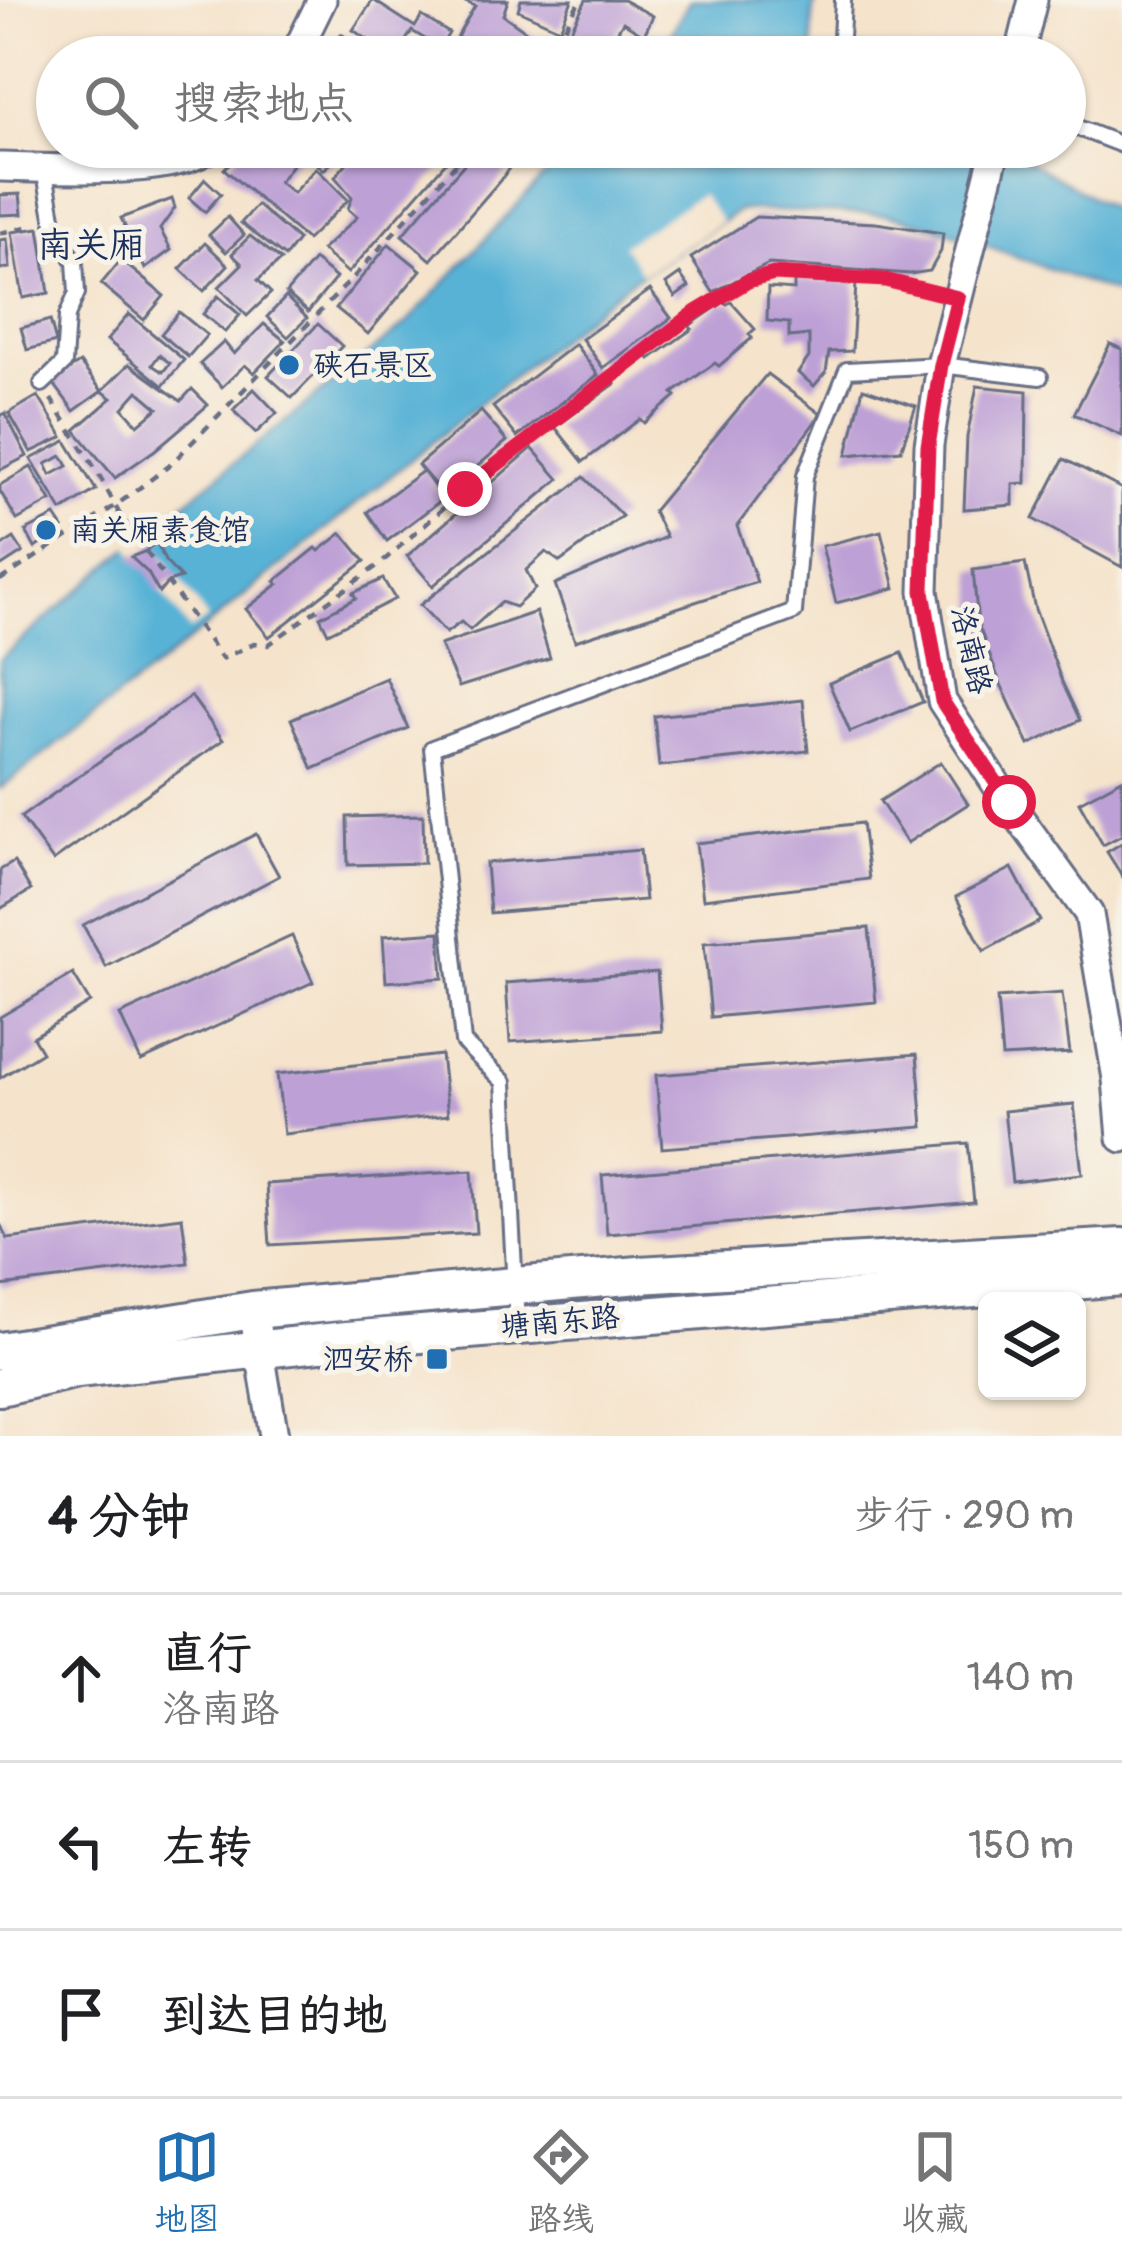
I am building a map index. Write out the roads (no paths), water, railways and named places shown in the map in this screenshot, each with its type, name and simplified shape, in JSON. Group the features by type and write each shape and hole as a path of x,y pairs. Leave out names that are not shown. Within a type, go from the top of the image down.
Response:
{"main road":[{"name":"塘南东路","path":"1,1375 253,1310 639,1275 1122,1247"},
{"name":"塘南东路","path":"1,1375 1122,1276"}],"street":[{"path":"304,36 322,0"},
{"path":"1024,36 1033,0"},
{"path":"0,166 36,168"},
{"path":"44,168 124,168"},
{"name":"洛南路","path":"992,168 941,365 928,446 923,591 942,701 1089,914 1117,1079 1122,1138"},
{"path":"253,1310 274,1436"}],"lane":[{"path":"841,36 843,0"},
{"path":"1086,131 1122,145"},
{"path":"42,384 64,363 67,316 77,293 75,262 54,222 44,168"},
{"path":"517,1326 505,1082 463,1042 432,748 794,612 805,476 848,370 941,365 1040,377"}],"water":[{"path":"690,0 817,0 812,36 670,36"},
{"path":"551,168 1041,168 1122,215 1122,296 937,227 884,214 740,210 625,285 0,789 0,659 114,560 406,324"}],"place":[{"name":"硖石景区","path":"289,365"},
{"name":"南关厢素食馆","path":"46,530"},
{"name":"泗安桥","path":"437,1359"}],"district":[{"name":"南关厢","path":"91,245"}]}
